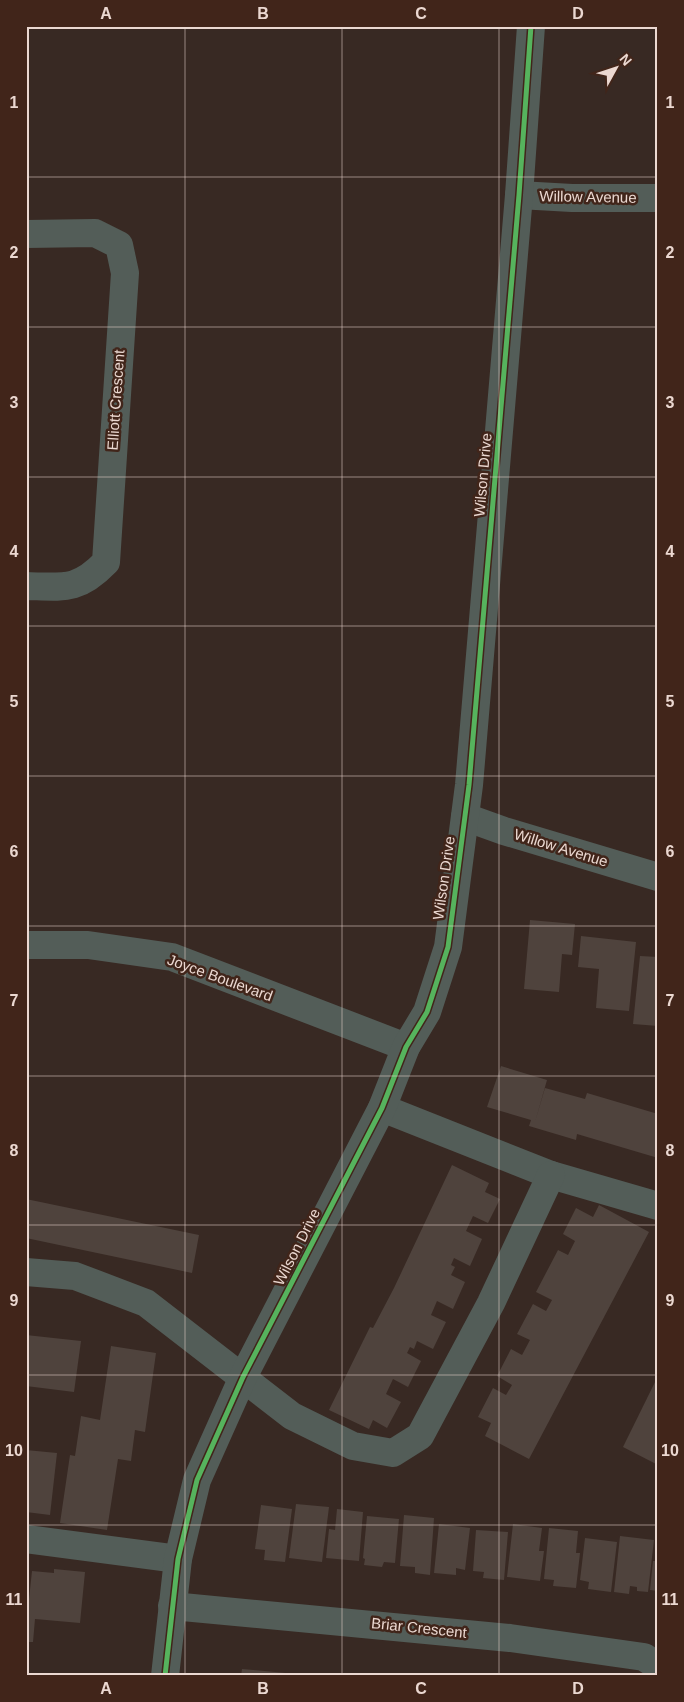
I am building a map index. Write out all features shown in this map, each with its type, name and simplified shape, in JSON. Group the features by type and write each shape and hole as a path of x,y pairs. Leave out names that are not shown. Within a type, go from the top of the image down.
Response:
{"street":[{"name":"Wilson Drive","path":"165,1676 178,1559 197,1480 243,1377 382,1108 406,1047 427,1012 448,947 465,817 519,195 530,26"},
{"name":"Willow Avenue","path":"519,195 572,198 658,198"},
{"name":"Elliott Crescent","path":"26,234 95,233 119,246 125,273 106,562 92,576 72,587 26,586"},
{"name":"Willow Avenue","path":"465,817 504,831 658,877"},
{"name":"Joyce Boulevard","path":"26,945 88,945 172,957 406,1047"},
{"path":"382,1108 551,1175 658,1206"},
{"path":"26,1272 75,1276 146,1303 292,1416 354,1446 393,1453 420,1436 491,1303 551,1175"},
{"path":"26,1539 178,1559"},
{"name":"Briar Crescent","path":"172,1606 230,1610 547,1643 644,1656 656,1665 658,1671"}],"building":[{"path":"530,920 575,924 572,955 562,954 559,992 524,989"},
{"path":"581,936 636,942 629,1011 596,1008 599,969 578,967"},
{"path":"640,956 658,957 658,1026 633,1024"},
{"path":"501,1066 547,1080 535,1122 545,1088 585,1099 587,1093 658,1114 658,1158 577,1134 576,1140 529,1126 531,1120 487,1107"},
{"path":"452,1165 489,1183 485,1192 500,1199 488,1223 473,1216 466,1231 482,1239 470,1266 454,1258 451,1265 455,1267 451,1275 465,1282 453,1309 437,1301 431,1315 446,1322 433,1349 417,1341 414,1349 410,1347 407,1353 421,1361 408,1387 393,1379 386,1394 401,1402 387,1428 373,1420 369,1429 329,1410 370,1327 373,1328 394,1288"},
{"path":"26,1199 199,1235 192,1273 26,1238"},
{"path":"599,1205 649,1232 529,1459 485,1436 491,1423 478,1417 493,1388 506,1395 512,1385 497,1376 511,1349 522,1355 530,1340 517,1334 533,1304 546,1311 552,1300 536,1292 558,1250 568,1255 575,1241 563,1234 576,1208 593,1217"},
{"path":"26,1335 81,1341 74,1392 26,1386"},
{"path":"111,1346 156,1353 145,1432 135,1430 131,1461 118,1459 107,1530 60,1523 70,1455 75,1456 81,1416 100,1420"},
{"path":"658,1376 658,1465 623,1447"},
{"path":"26,1450 57,1453 50,1515 26,1512"},
{"path":"296,1504 329,1507 322,1562 289,1558"},
{"path":"261,1505 292,1509 285,1562 264,1560 265,1550 255,1549"},
{"path":"337,1509 363,1512 359,1561 326,1558 329,1529 335,1530"},
{"path":"404,1515 434,1518 430,1575 415,1573 415,1567 400,1566"},
{"path":"367,1516 399,1519 395,1563 384,1562 382,1567 364,1565"},
{"path":"439,1524 470,1528 465,1570 456,1568 456,1575 434,1573"},
{"path":"513,1524 542,1528 539,1551 544,1551 540,1581 507,1577"},
{"path":"549,1528 578,1531 576,1553 580,1553 576,1588 553,1586 554,1580 544,1579"},
{"path":"476,1530 508,1532 504,1580 483,1578 484,1572 473,1571"},
{"path":"620,1536 654,1540 648,1592 637,1591 637,1587 630,1586 629,1594 614,1592"},
{"path":"585,1538 617,1542 611,1592 588,1589 589,1582 580,1580"},
{"path":"653,1561 658,1561 658,1591 650,1590"},
{"path":"54,1569 85,1572 80,1623 35,1619 33,1642 26,1642 26,1599 29,1599 32,1571 54,1573"},
{"path":"242,1669 296,1674 296,1676 241,1676"}],"cycle path":[{"path":"165,1676 178,1559 197,1480 243,1377 382,1108 406,1047 427,1012 448,947 469,785 519,195 531,26"}]}
